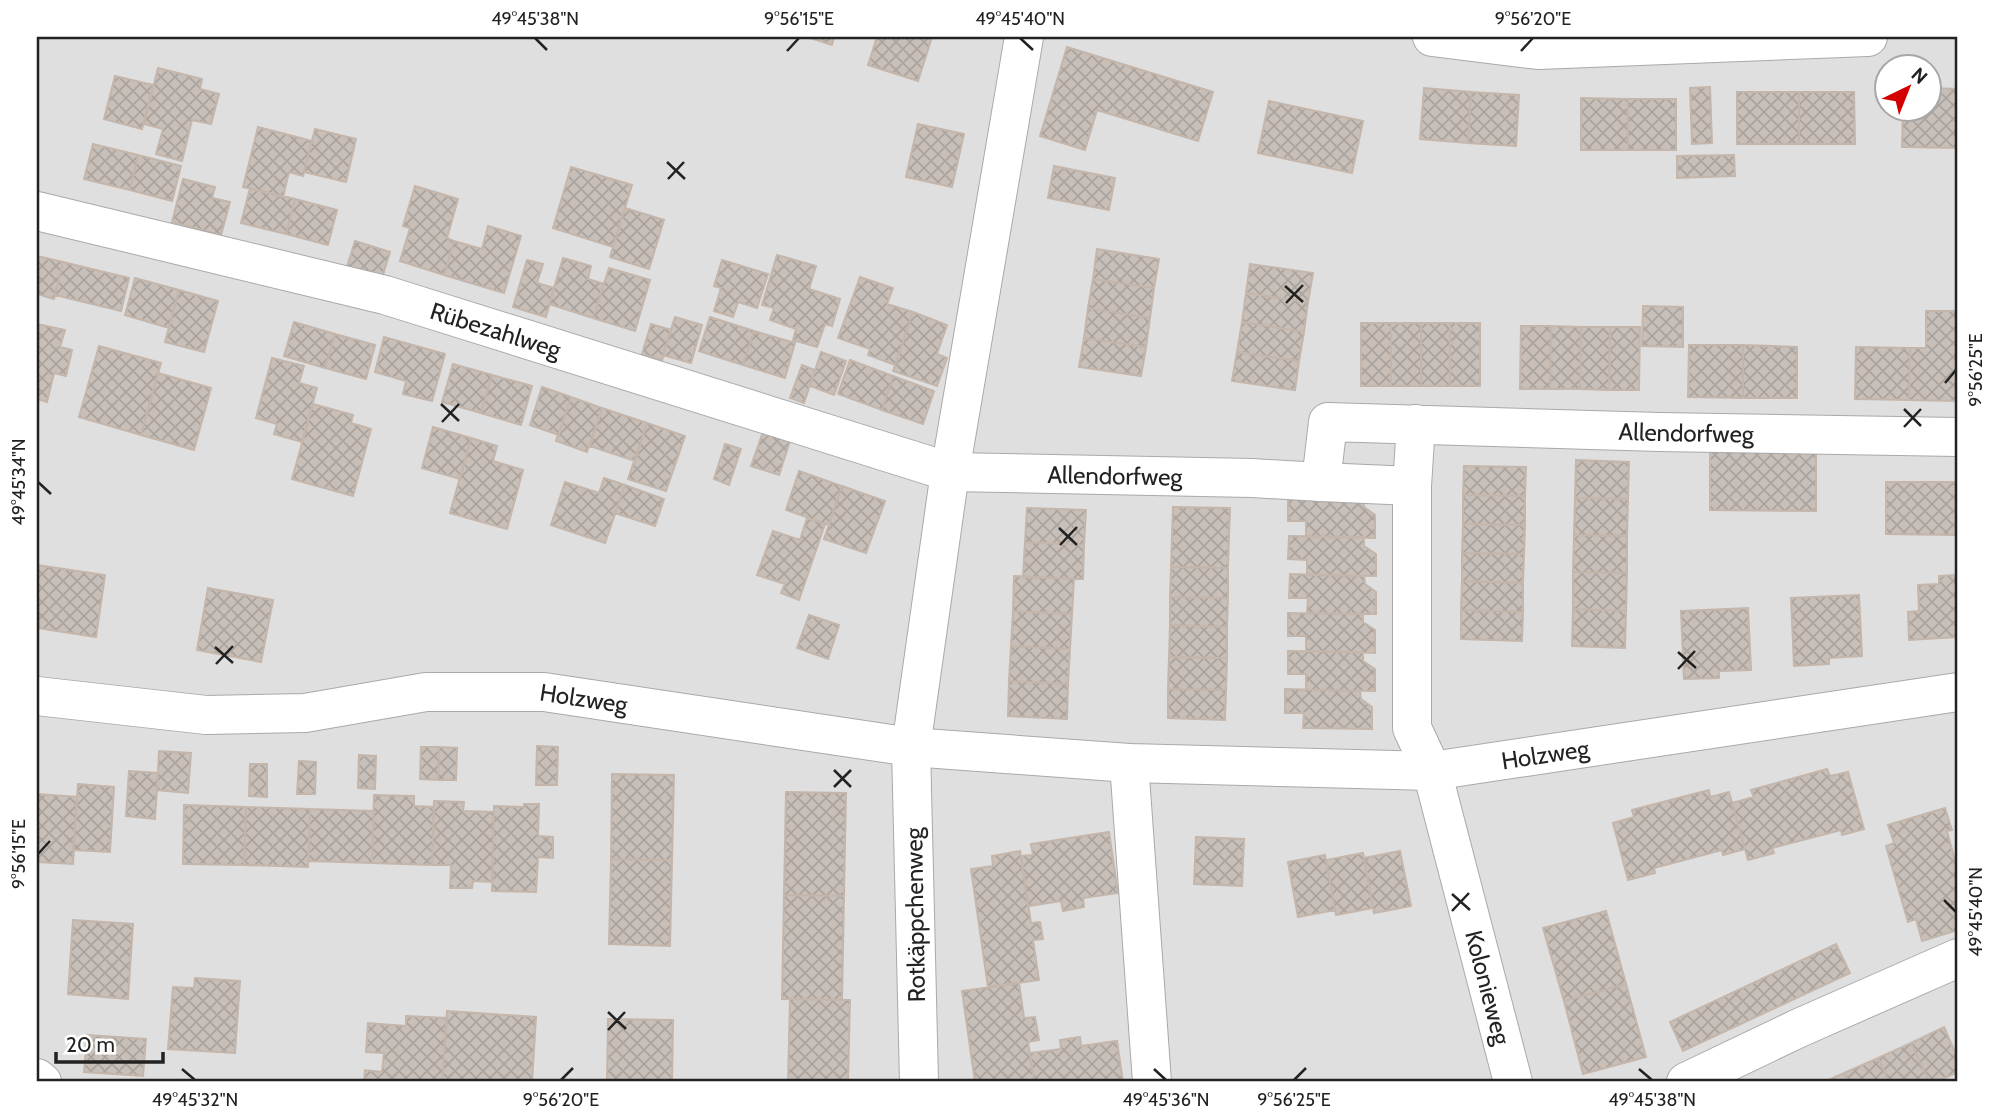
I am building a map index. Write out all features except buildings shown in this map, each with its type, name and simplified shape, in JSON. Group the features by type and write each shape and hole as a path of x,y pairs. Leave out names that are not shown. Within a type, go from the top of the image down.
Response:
{"street":[{"path":"911,747 950,472 1024,37"},
{"path":"1432,37 1538,50 1868,37"},
{"name":"Rübezahlweg","path":"37,211 384,295 950,472"},
{"name":"Allendorfweg","path":"1321,482 1328,422 1658,432 1958,437"},
{"path":"1416,425 1412,486 1412,728 1432,771"},
{"name":"Allendorfweg","path":"950,472 1252,478 1412,486"},
{"name":"Holzweg","path":"37,696 206,715 305,713 426,692 544,692 911,747 1129,763 1432,771 1958,692"},
{"name":"Rotkäppchenweg","path":"911,747 919,1082"},
{"path":"1129,763 1152,1082"},
{"name":"Kolonieweg","path":"1432,771 1513,1082"},
{"path":"1686,1082 1799,1028 1958,958"},
{"path":"37,1078 42,1082"}],"shaded area":[{"path":"37,37 1958,37 1958,1082 37,1082"}]}
